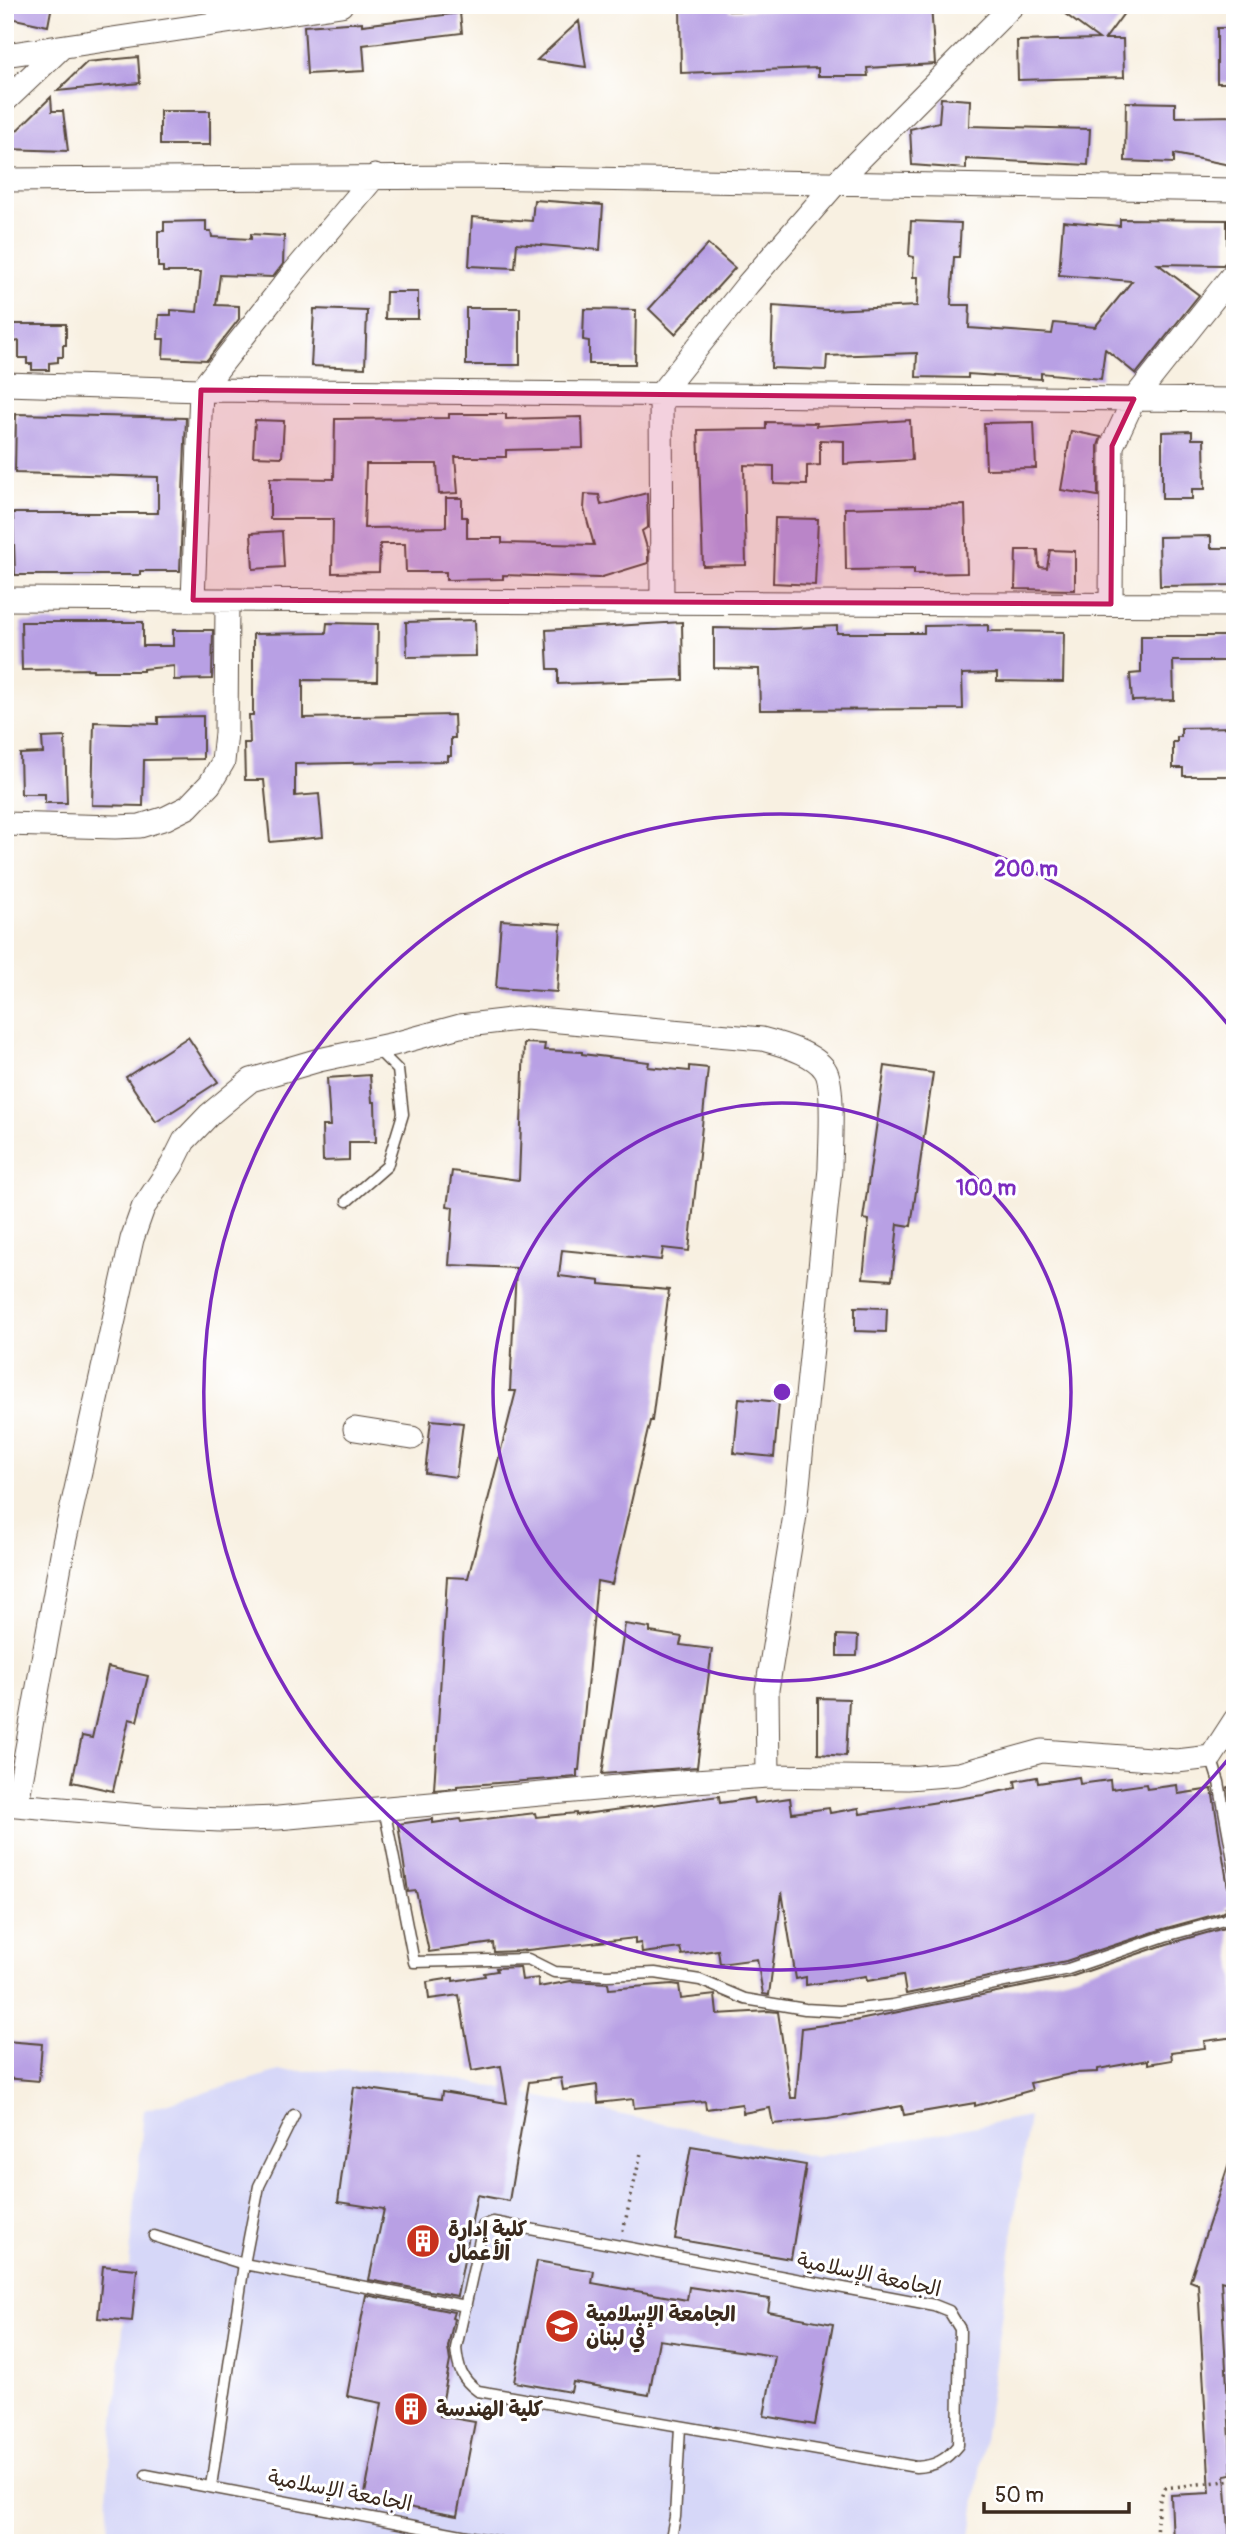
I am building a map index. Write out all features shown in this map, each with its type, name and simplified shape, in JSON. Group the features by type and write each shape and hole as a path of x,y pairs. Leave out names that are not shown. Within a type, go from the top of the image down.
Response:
{"street":[{"path":"5,55 341,5"},
{"path":"662,602 661,393 748,284 835,184 1013,5"},
{"path":"5,101 62,47"},
{"path":"193,600 201,390 295,271 375,176"},
{"path":"5,180 375,176 1235,190"},
{"path":"1111,604 1112,446 1134,399 1235,272"},
{"path":"5,384 201,390 1235,400"},
{"path":"5,599 1235,605"},
{"path":"5,824 115,827 140,825 166,818 188,807 210,783 223,762 226,733 227,600"},
{"path":"768,1776 767,1690 795,1515 830,1169 828,1073 820,1064 786,1045 762,1040 526,1018 460,1026 319,1060 251,1080 210,1114 184,1142 142,1209 131,1239 64,1543 11,1803 119,1814 219,1820 278,1818 768,1776 908,1778 959,1774 1042,1751 1074,1751 1177,1761 1211,1757 1235,1720"},
{"path":"355,1429 412,1438"}],"lane":[{"path":"347,1201 387,1166 402,1114 398,1070 376,1048"},
{"path":"1211,1757 1219,1782 1235,1870"},
{"path":"384,1808 414,1962 528,1959 554,1972 607,1975 655,1973 700,1980 745,1999 805,2009 840,2011 893,2004 1068,1969 1165,1936 1224,1920 1235,1914"},
{"path":"211,2486 244,2264 259,2186 294,2115"},
{"name":"الجامعة الإسلامية","path":"486,2223 619,2247 934,2305 949,2311 960,2329 958,2445 948,2458 933,2466 916,2467 478,2391 465,2381 457,2365 456,2348 483,2226 486,2223"},
{"path":"154,2236 244,2264 466,2306"},
{"path":"670,2543 675,2517 680,2427"},
{"name":"الجامعة الإسلامية","path":"146,2475 504,2543"}],"path":[{"path":"619,2247 641,2153"},
{"path":"1156,2543 1159,2503 1164,2488 1235,2480"}],"highlighted area":[{"path":"201,390 1134,399 1112,446 1111,604 193,600"}],"shaded area":[{"name":"الجامعة الإسلامية في لبنان","path":"415,2070 816,2157 1029,2116 970,2543 110,2543 107,2495 144,2110 279,2071"}],"building":[{"path":"5,5 52,5 48,26 5,17"},
{"path":"680,5 729,5 729,11 823,9 824,5 931,5 935,64 867,68 868,76 818,76 818,68 681,73"},
{"path":"1053,5 1130,5 1105,39 1123,39 1124,77 1018,80 1017,41 1099,39"},
{"path":"460,13 462,33 363,45 365,71 307,74 304,26 362,22 362,25"},
{"path":"579,21 586,67 537,60"},
{"path":"1217,28 1235,28 1235,83 1217,83"},
{"path":"138,57 140,83 57,91 87,62"},
{"path":"51,97 52,111 63,111 68,151 5,149 5,142"},
{"path":"941,98 970,100 969,126 1090,129 1088,165 966,159 966,169 912,165 910,129 939,122"},
{"path":"1126,102 1175,103 1175,117 1235,116 1235,166 1174,154 1174,163 1125,161"},
{"path":"160,111 210,111 210,145 160,145"},
{"path":"534,200 603,205 600,250 517,243 515,268 469,266 472,217 532,221"},
{"path":"1120,219 1227,220 1227,261 1223,265 1158,264 1199,295 1136,374 1105,349 1101,379 1041,373 1041,379 968,374 968,378 916,377 917,353 827,356 826,370 771,368 773,306 828,310 917,306 918,277 913,277 914,257 909,256 911,221 961,223 959,257 954,257 951,305 970,305 969,328 1052,334 1054,323 1095,327 1132,281 1059,275 1063,221 1120,226"},
{"path":"206,221 206,231 211,231 212,237 251,239 251,234 284,236 283,264 273,277 220,275 216,305 239,306 239,319 207,360 163,358 164,339 158,339 159,315 171,315 171,310 197,312 201,272 163,272 163,267 158,267 158,231 164,231 164,222"},
{"path":"708,244 735,268 675,334 649,309"},
{"path":"386,292 418,292 418,319 385,319"},
{"path":"466,308 520,308 520,365 466,365"},
{"path":"314,309 367,311 365,368 311,366"},
{"path":"584,309 636,310 635,364 589,364 589,341 583,340"},
{"path":"13,324 66,324 63,357 58,357 58,362 49,363 49,370 32,370 32,364 27,364 27,358 19,358 19,341 14,342"},
{"path":"16,414 186,418 180,571 140,571 140,575 15,575 13,513 158,513 158,477 15,473"},
{"path":"449,414 506,414 506,419 582,417 583,448 506,450 506,457 455,457 458,493 439,494 437,464 366,464 364,528 446,527 446,498 462,498 462,517 467,517 467,538 502,538 502,543 594,545 584,509 585,494 599,495 601,505 647,493 648,527 642,531 648,551 648,563 599,578 503,575 503,579 446,580 446,572 406,572 405,544 380,544 379,572 332,573 333,519 270,519 270,478 334,479 335,419 449,418"},
{"path":"255,420 284,421 282,457 253,456"},
{"path":"910,420 912,460 844,464 844,441 820,440 820,465 807,466 807,485 774,484 774,466 744,465 746,565 703,566 698,430 766,429 766,422 817,423 816,426"},
{"path":"1034,422 1036,468 986,469 984,423"},
{"path":"1071,431 1101,437 1098,446 1098,496 1061,490"},
{"path":"1192,431 1192,439 1204,439 1205,489 1192,489 1192,499 1162,499 1162,432"},
{"path":"965,505 967,573 914,574 914,569 846,570 845,508"},
{"path":"775,518 818,519 815,585 773,583"},
{"path":"282,531 284,567 253,569 251,533"},
{"path":"1211,536 1211,548 1235,548 1235,585 1160,586 1159,537"},
{"path":"1016,550 1038,550 1039,567 1047,568 1050,550 1075,551 1075,590 1015,589"},
{"path":"475,620 476,656 407,657 406,622"},
{"path":"21,622 143,622 143,646 173,646 173,630 213,630 212,679 174,680 174,666 143,671 22,670"},
{"path":"682,622 683,680 558,684 558,669 548,669 546,630"},
{"path":"327,623 378,624 377,681 303,680 303,718 454,715 455,738 451,738 451,756 448,756 448,761 295,764 295,796 319,794 323,837 270,842 264,780 245,780 244,743 250,743 249,715 253,715 253,634 326,633"},
{"path":"988,625 988,631 1064,632 1063,682 997,681 997,673 962,674 963,709 760,710 759,669 714,668 714,628 837,626 837,633 924,633 924,626"},
{"path":"1141,636 1235,636 1235,661 1173,661 1174,700 1132,701 1130,674 1141,673"},
{"path":"203,716 203,759 144,760 143,806 92,805 94,722 158,724 158,717"},
{"path":"1235,727 1235,776 1183,776 1183,768 1173,768 1173,742 1177,742 1177,737 1181,737 1181,728"},
{"path":"65,737 67,803 45,803 45,794 21,794 20,754 43,753 42,738"},
{"path":"501,920 561,924 557,992 496,988"},
{"path":"188,1037 218,1082 156,1122 126,1077"},
{"path":"524,1043 545,1044 544,1050 582,1052 649,1062 648,1067 689,1071 689,1066 708,1068 689,1251 663,1248 661,1260 562,1250 559,1276 600,1281 600,1284 669,1290 652,1421 612,1584 597,1581 577,1777 434,1790 447,1577 468,1578 516,1391 510,1391 516,1268 449,1265 453,1207 447,1206 452,1171 519,1180"},
{"path":"885,1066 933,1073 911,1226 898,1224 892,1280 863,1278 869,1220 863,1219"},
{"path":"370,1075 372,1102 375,1102 376,1142 349,1142 349,1160 323,1161 322,1126 330,1126 327,1078"},
{"path":"855,1307 887,1308 886,1332 855,1331"},
{"path":"739,1398 779,1402 774,1457 734,1453"},
{"path":"431,1420 463,1423 456,1477 425,1473"},
{"path":"625,1624 650,1628 650,1632 682,1637 680,1645 712,1649 697,1767 602,1774"},
{"path":"837,1635 858,1636 857,1656 837,1656"},
{"path":"108,1667 148,1676 137,1721 129,1719 113,1791 72,1782 82,1736 92,1738"},
{"path":"818,1698 849,1699 846,1756 818,1754"},
{"path":"1037,1777 1038,1783 1079,1777 1080,1784 1110,1780 1111,1789 1146,1784 1147,1789 1177,1785 1178,1794 1212,1789 1231,1906 1225,1907 1226,1910 1221,1913 1066,1961 906,1994 903,1975 867,1981 866,1976 806,1985 806,1977 796,1979 782,1892 769,1995 763,1994 757,1959 720,1964 718,1950 682,1955 680,1948 642,1953 641,1943 635,1944 635,1938 519,1951 494,1952 493,1943 429,1952 416,1891 408,1892 398,1824 433,1819 433,1823 460,1819 461,1822 535,1813 536,1817 576,1815 719,1796 720,1803 754,1798 755,1803 790,1798 792,1813 829,1808 830,1813 859,1808 860,1814 983,1795 1016,1788 1015,1781"},
{"path":"1235,1786 1235,1824 1228,1787"},
{"path":"1228,1927 1235,1983 1235,2037 1204,2041 1205,2048 1171,2052 1172,2060 1148,2064 1148,2060 1098,2069 1098,2072 1075,2073 1030,2083 1032,2090 975,2106 975,2103 904,2115 902,2106 828,2119 773,2124 770,2108 743,2113 742,2104 706,2109 705,2101 634,2108 633,2099 598,2103 597,2085 563,2090 561,2078 529,2082 509,2201 477,2195 457,2296 369,2280 384,2209 338,2202 354,2087 441,2099 442,2092 507,2103 501,2066 472,2071 459,1995 429,1999 427,1982 485,1976 484,1973 497,1971 496,1968 520,1967 522,1980 538,1978 539,1987 571,1981 608,1983 609,1989 672,1984 679,1985 681,1999 715,1995 717,2014 778,2012 791,2098 796,2098 802,2028 854,2021 1070,1977 1167,1944"},
{"path":"5,2041 42,2044 39,2081 5,2078"},
{"path":"691,2146 806,2165 791,2259 675,2239"},
{"path":"1232,2154 1235,2155 1235,2285 1221,2281 1232,2474 1225,2475 1230,2543 1173,2543 1171,2495 1210,2493 1198,2284 1190,2281"},
{"path":"537,2261 594,2271 592,2283 687,2300 689,2287 770,2299 768,2312 833,2324 815,2425 764,2416 775,2356 659,2340 649,2395 573,2382 571,2392 514,2382"},
{"path":"103,2266 137,2269 132,2321 98,2318"},
{"name":"كلية الهندسة","path":"366,2295 454,2312 448,2347 450,2361 440,2416 475,2422 457,2516 364,2499 382,2403 347,2396"}],"place":[{"name":"كلية إدارة الأعمال","path":"423,2241"},
{"name":"الجامعة الإسلامية في لبنان","path":"562,2326"},
{"name":"كلية الهندسة","path":"411,2409"}]}
